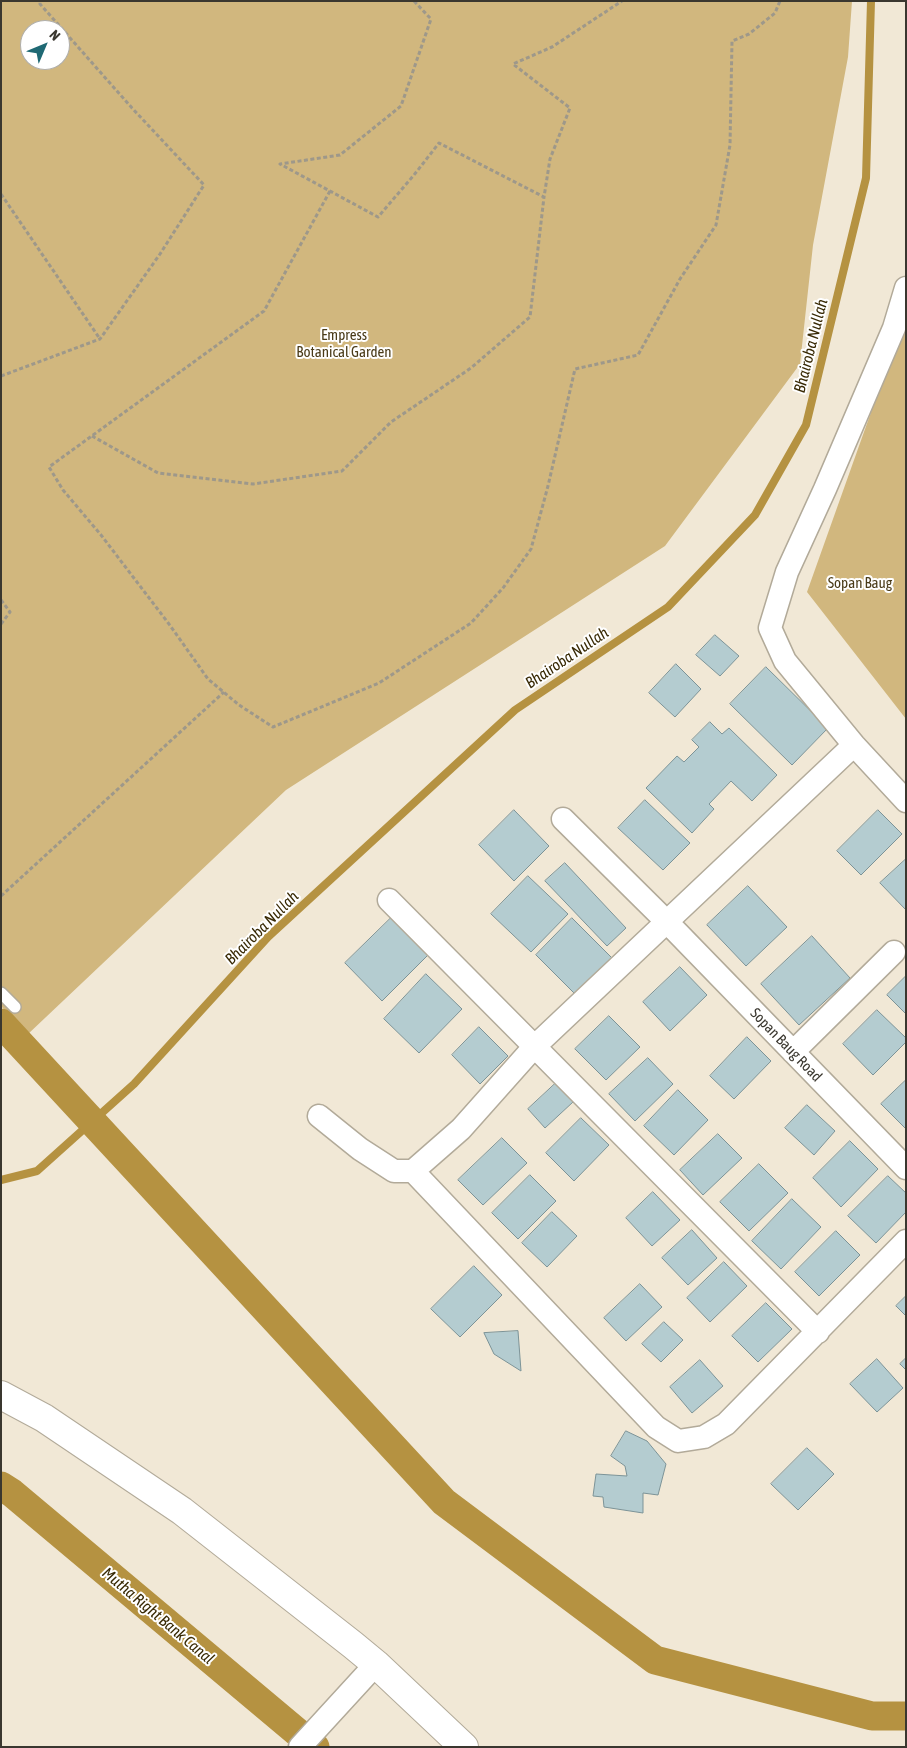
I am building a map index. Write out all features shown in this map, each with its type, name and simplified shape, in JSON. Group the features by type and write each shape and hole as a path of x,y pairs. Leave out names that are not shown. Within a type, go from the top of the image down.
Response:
{"street":[{"path":"906,288 894,328 787,572 770,628 784,660 854,745 906,801"},
{"path":"319,1116 360,1149 394,1171 414,1171 461,1129 534,1047 854,745"},
{"name":"Sopan Baug Road","path":"563,819 906,1168"},
{"path":"389,900 818,1332"},
{"path":"793,1052 894,952"},
{"path":"414,1171 656,1428 678,1441 704,1437 726,1424 906,1241"},
{"path":"1,1395 44,1418 182,1511 376,1664 464,1747"},
{"path":"300,1747 376,1664"}],"lane":[{"path":"1,993 15,1007"}],"path":[{"path":"1,376 100,339 160,254 204,185 132,108 40,4 40,1"},
{"path":"414,1 431,19 401,106 340,155 280,164 378,217 440,142 544,197"},
{"path":"92,436 158,473 253,484 342,471 391,422 471,368 530,317 550,159 570,108 513,64 552,46 622,1"},
{"path":"330,191 264,311 49,467 63,490 101,535 208,679 239,705 273,727 378,683 471,623 503,588 531,550 575,369 638,355 680,279 716,225 730,145 732,41 749,34 775,13 780,1"},
{"path":"1,194 100,339"},
{"path":"1,600 10,612 1,624"},
{"path":"1,896 224,692"}],"green space":[{"name":"Empress Botanical Garden","path":"1,1 852,1 848,57 813,245 800,364 665,546 286,790 27,1035 1,1006"},
{"name":"Sopan Baug","path":"906,314 906,719 807,592"}],"building":[{"path":"715,635 739,656 720,676 696,655"},
{"path":"676,664 701,689 675,717 649,693"},
{"path":"766,667 828,728 792,765 730,704"},
{"path":"710,722 722,734 729,728 777,775 752,801 731,781 709,804 714,809 692,833 646,788 677,756 684,762 699,747 692,740"},
{"path":"645,800 690,843 663,870 618,828"},
{"path":"514,810 549,846 514,881 479,845"},
{"path":"878,810 902,834 861,875 837,851"},
{"path":"906,859 906,910 880,883"},
{"path":"565,863 626,928 607,946 545,881"},
{"path":"528,876 568,914 531,952 491,914"},
{"path":"748,886 787,927 746,966 707,925"},
{"path":"391,918 428,955 382,1001 345,963"},
{"path":"572,918 614,960 578,997 536,955"},
{"path":"812,936 850,978 799,1025 761,984"},
{"path":"680,967 707,995 670,1031 643,1002"},
{"path":"426,974 462,1009 419,1053 384,1019"},
{"path":"906,976 906,1014 887,995"},
{"path":"877,1010 906,1038 906,1042 873,1075 843,1044"},
{"path":"609,1016 640,1047 606,1080 575,1049"},
{"path":"479,1027 508,1056 480,1084 452,1055"},
{"path":"747,1037 771,1061 734,1099 710,1076"},
{"path":"648,1058 673,1084 635,1121 609,1094"},
{"path":"906,1080 906,1129 881,1104"},
{"path":"556,1083 573,1102 545,1128 528,1109"},
{"path":"678,1090 708,1120 674,1155 644,1126"},
{"path":"807,1105 835,1131 814,1155 785,1128"},
{"path":"581,1118 609,1145 574,1181 546,1153"},
{"path":"718,1134 742,1158 703,1195 680,1170"},
{"path":"502,1138 527,1163 483,1205 458,1180"},
{"path":"850,1141 878,1169 841,1207 813,1178"},
{"path":"759,1164 788,1193 749,1231 720,1202"},
{"path":"530,1175 556,1201 518,1239 492,1213"},
{"path":"888,1176 906,1193 906,1212 876,1243 848,1216"},
{"path":"653,1192 680,1220 652,1246 626,1218"},
{"path":"792,1199 821,1227 781,1269 752,1241"},
{"path":"552,1212 577,1236 547,1267 522,1243"},
{"path":"692,1230 717,1258 688,1285 662,1258"},
{"path":"836,1231 860,1255 819,1296 795,1272"},
{"path":"724,1262 747,1286 710,1322 687,1298"},
{"path":"474,1266 502,1295 460,1337 431,1309"},
{"path":"640,1284 662,1307 626,1341 604,1318"},
{"path":"906,1296 906,1316 896,1306"},
{"path":"766,1303 792,1329 758,1362 732,1336"},
{"path":"664,1322 683,1340 661,1362 642,1344"},
{"path":"518,1331 521,1371 494,1354 484,1333"},
{"path":"906,1358 906,1370 900,1364"},
{"path":"877,1359 903,1388 877,1412 850,1384"},
{"path":"700,1360 723,1386 692,1413 670,1387"},
{"path":"626,1431 647,1441 666,1464 658,1495 643,1493 643,1513 604,1507 603,1497 593,1496 596,1474 627,1476 625,1466 611,1456"},
{"path":"807,1448 834,1474 798,1510 771,1484"}],"waterway":[{"name":"Bhairoba Nullah","path":"1,1180 37,1171 134,1084 268,937 515,710 668,607 755,515 806,425 866,178 871,1"},
{"path":"1,1023 444,1502 655,1660 872,1716 906,1716"},
{"name":"Mutha Right Bank Canal","path":"1,1486 12,1493 315,1747"}]}
